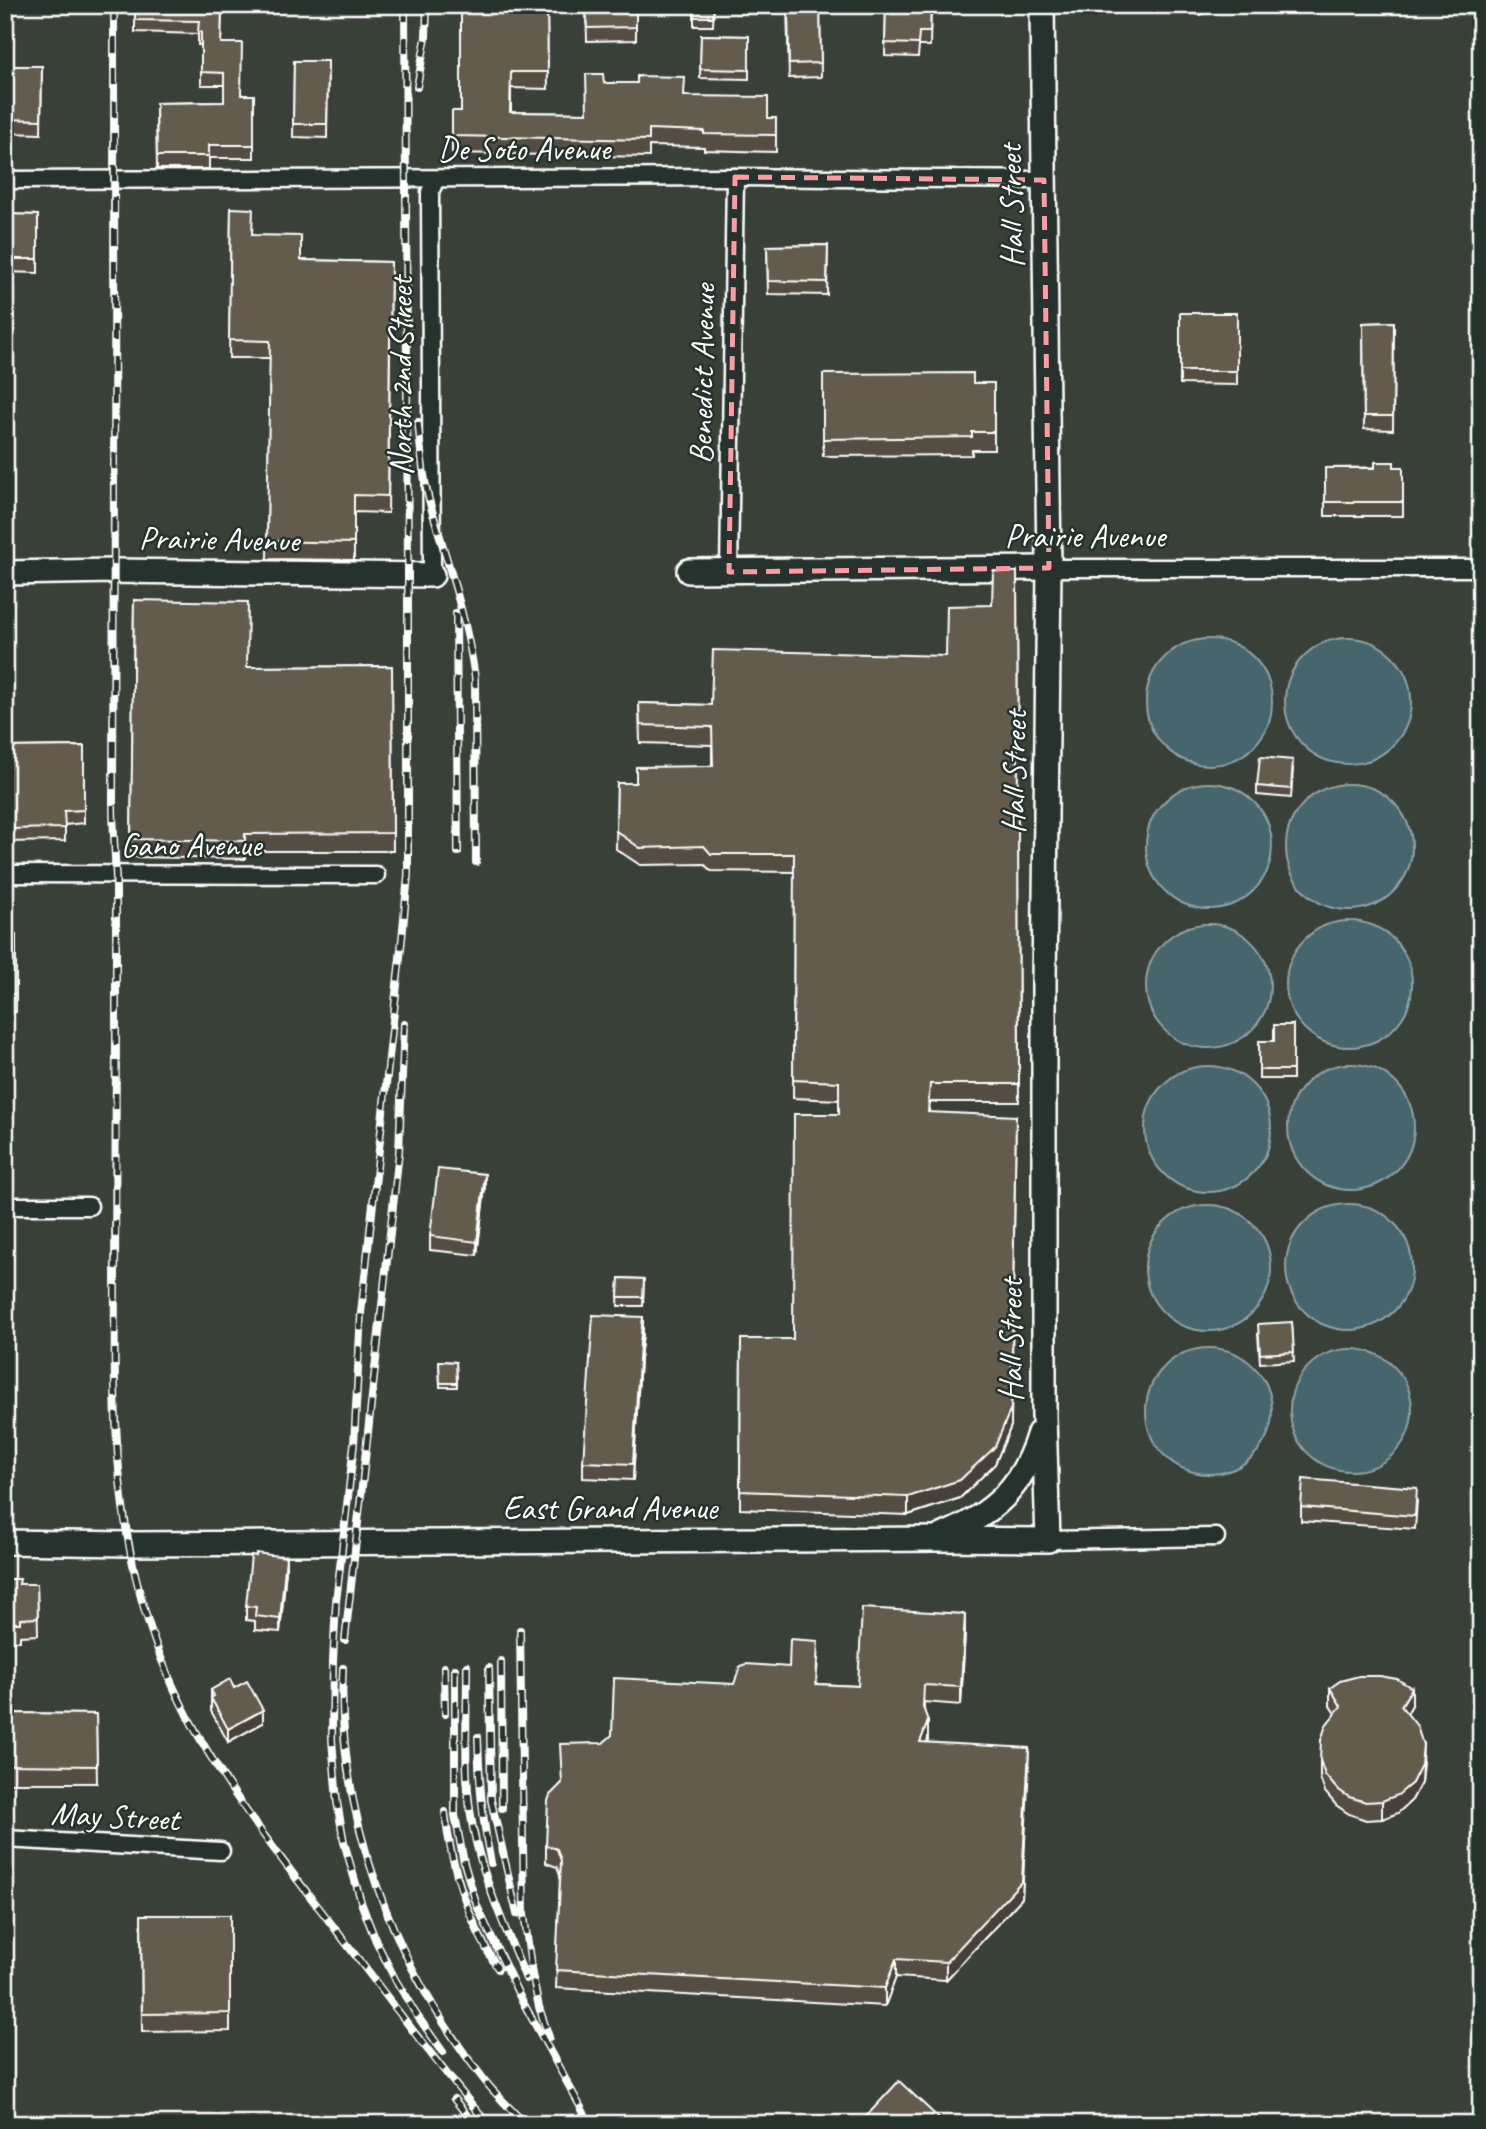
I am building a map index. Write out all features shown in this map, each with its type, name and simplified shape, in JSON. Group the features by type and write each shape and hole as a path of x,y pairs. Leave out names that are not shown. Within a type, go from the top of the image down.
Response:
{"main road":[{"name":"Hall Street","path":"1042,5 1049,568 1044,982 1044,1417 1048,1540"},
{"name":"Prairie Avenue","path":"689,571 1049,568"},
{"name":"Prairie Avenue","path":"5,573 432,575"},
{"path":"937,1539 981,1516 1012,1488 1026,1470 1044,1417"},
{"name":"East Grand Avenue","path":"5,1542 377,1544 1048,1540"}],"street":[{"name":"De Soto Avenue","path":"5,180 735,177 1044,180"},
{"name":"Benedict Avenue","path":"729,572 735,177"},
{"name":"North 2nd Street","path":"432,575 430,192 436,179"},
{"name":"Prairie Avenue","path":"1049,568 1481,568"},
{"name":"Gano Avenue","path":"5,874 376,875"},
{"path":"5,1206 89,1206"},
{"name":"East Grand Avenue","path":"1048,1540 1216,1537"},
{"name":"May Street","path":"5,1839 221,1851"}],"highlighted area":[{"path":"735,177 1044,180 1049,568 729,572"}],"shaded area":[{"path":"5,5 1481,5 1481,2124 5,2124"}],"water":[{"path":"1348,638 1372,643 1392,657 1406,677 1411,701 1406,725 1392,745 1372,759 1348,764 1324,759 1304,745 1290,725 1285,701 1290,677 1304,657 1324,643"},
{"path":"1209,639 1233,644 1253,658 1267,678 1272,702 1267,726 1253,746 1233,760 1209,765 1185,760 1165,746 1151,726 1146,702 1151,678 1165,658 1185,644"},
{"path":"1209,783 1233,788 1253,802 1267,822 1272,846 1267,870 1253,890 1233,904 1209,909 1185,904 1165,890 1151,870 1146,846 1151,822 1165,802 1185,788"},
{"path":"1349,784 1373,789 1393,803 1407,823 1412,847 1407,871 1393,891 1373,905 1349,910 1325,905 1305,891 1291,871 1286,847 1291,823 1305,803 1325,789"},
{"path":"1349,921 1373,926 1393,940 1407,960 1412,984 1407,1008 1393,1028 1373,1042 1349,1047 1325,1042 1305,1028 1291,1008 1286,984 1291,960 1305,940 1325,926"},
{"path":"1208,924 1232,928 1252,942 1266,962 1270,986 1266,1010 1252,1030 1232,1044 1208,1048 1184,1044 1164,1030 1150,1010 1146,986 1150,962 1164,942 1184,928"},
{"path":"1351,1064 1375,1069 1395,1083 1409,1103 1414,1127 1409,1151 1395,1171 1375,1185 1351,1190 1327,1185 1307,1171 1293,1151 1288,1127 1293,1103 1307,1083 1327,1069"},
{"path":"1208,1066 1232,1071 1252,1085 1266,1105 1271,1129 1266,1153 1252,1173 1232,1187 1208,1192 1184,1187 1164,1173 1150,1153 1145,1129 1150,1105 1164,1085 1184,1071"},
{"path":"1349,1204 1373,1209 1393,1223 1407,1243 1412,1267 1407,1291 1393,1311 1373,1325 1349,1330 1325,1325 1305,1311 1291,1291 1286,1267 1291,1243 1305,1223 1325,1209"},
{"path":"1208,1205 1232,1210 1252,1224 1266,1244 1271,1268 1266,1292 1252,1312 1232,1326 1208,1331 1184,1326 1164,1312 1150,1292 1145,1268 1150,1244 1164,1224 1184,1210"},
{"path":"1209,1348 1233,1353 1253,1367 1267,1387 1272,1411 1267,1435 1253,1455 1233,1469 1209,1474 1185,1469 1165,1455 1151,1435 1146,1411 1151,1387 1165,1367 1185,1353"},
{"path":"1351,1349 1374,1354 1394,1367 1407,1387 1412,1410 1407,1433 1394,1453 1374,1466 1351,1471 1328,1466 1308,1453 1295,1433 1290,1410 1295,1387 1308,1367 1328,1354"}],"building":[{"path":"135,5 222,5 221,43 242,43 241,95 254,95 254,145 209,145 209,156 157,156 156,103 224,102 224,73 201,72 199,21 135,20"},
{"path":"461,5 547,5 548,72 511,72 510,112 587,113 586,74 603,74 604,83 637,83 637,76 685,77 684,96 768,97 768,118 776,118 776,135 704,134 704,131 649,129 649,140 452,136 452,111 461,111"},
{"path":"586,5 636,5 636,27 587,28"},
{"path":"694,5 714,5 713,17 694,17"},
{"path":"788,5 820,5 821,63 789,64"},
{"path":"886,5 931,5 930,32 919,32 918,44 885,43"},
{"path":"701,35 749,36 749,70 700,69"},
{"path":"294,61 328,61 327,124 293,124"},
{"path":"5,66 42,66 41,120 5,119"},
{"path":"231,208 253,209 252,235 301,236 301,260 391,262 388,496 354,495 354,543 267,541 270,341 229,340"},
{"path":"5,214 38,215 38,259 5,259"},
{"path":"828,245 827,282 768,281 767,246"},
{"path":"1180,313 1237,313 1237,371 1180,371"},
{"path":"1394,322 1393,416 1364,416 1363,323"},
{"path":"973,373 973,383 994,383 994,432 972,432 972,437 823,439 823,374"},
{"path":"1375,462 1394,462 1394,467 1403,467 1403,502 1325,502 1325,468 1375,468"},
{"path":"993,571 1017,572 1019,1084 930,1084 928,1112 1016,1116 1011,1408 995,1447 960,1480 908,1497 740,1491 741,1339 793,1339 794,1114 839,1114 839,1082 793,1080 794,854 711,854 704,846 640,848 616,831 617,783 636,783 636,767 713,766 712,727 640,725 639,703 711,705 713,650 946,656 947,606 992,605"},
{"path":"134,600 248,602 247,667 392,666 393,833 245,834 245,841 131,839"},
{"path":"84,746 84,810 64,811 65,828 5,829 5,747"},
{"path":"1260,757 1293,760 1291,789 1257,786"},
{"path":"5,935 16,935 16,994 10,994 10,1027 5,1027"},
{"path":"1274,1025 1293,1025 1293,1070 1259,1070 1259,1041 1274,1041"},
{"path":"438,1169 485,1174 477,1242 430,1236"},
{"path":"7,1231 8,1318 5,1318"},
{"path":"619,1278 644,1279 643,1297 618,1297"},
{"path":"593,1315 643,1317 633,1464 583,1462"},
{"path":"1292,1322 1294,1352 1260,1354 1258,1324"},
{"path":"439,1361 456,1362 457,1383 440,1383"},
{"path":"1303,1479 1417,1488 1415,1516 1301,1507"},
{"path":"256,1553 286,1557 280,1619 255,1616 256,1607 246,1606 251,1555 256,1556"},
{"path":"5,1579 20,1579 19,1584 37,1584 38,1618 20,1619 20,1623 5,1623"},
{"path":"862,1608 965,1614 961,1687 924,1685 923,1707 928,1721 920,1742 1029,1748 1022,1881 946,1962 896,1959 885,1988 556,1970 561,1861 557,1849 546,1845 548,1801 550,1795 562,1783 560,1744 603,1743 612,1735 614,1678 734,1684 740,1666 746,1664 789,1667 790,1639 818,1641 816,1684 858,1686"},
{"path":"1359,1676 1397,1679 1412,1688 1401,1706 1417,1726 1423,1745 1421,1765 1412,1783 1398,1795 1382,1801 1366,1802 1349,1797 1336,1788 1325,1775 1320,1760 1321,1740 1326,1725 1341,1706 1330,1688 1340,1681"},
{"path":"230,1679 234,1688 247,1681 263,1710 228,1729 211,1698 214,1696 211,1690"},
{"path":"5,1713 96,1714 97,1766 5,1765"},
{"path":"141,1915 230,1915 230,2013 142,2014"},
{"path":"899,2081 945,2124 859,2124"}],"railway":[{"path":"114,5 115,1379 119,1473 133,1565 161,1658 177,1695 217,1766 286,1866 488,2124"},
{"path":"405,5 408,875 361,1313 354,1444 336,1602 332,1739 337,1802 344,1842 362,1905 395,1979 443,2052"},
{"path":"417,87 426,37 427,5"},
{"path":"418,422 428,497 462,613 475,678 476,862"},
{"path":"456,613 458,852"},
{"path":"345,1640 399,1152 404,1024"},
{"path":"520,1630 524,1914 532,1974 549,2037"},
{"path":"501,1661 502,1808"},
{"path":"467,1666 466,1754 469,1799 476,1842 498,1911 526,1979"},
{"path":"444,1667 445,1714"},
{"path":"343,1668 343,1724 349,1779 377,1887 398,1939 423,1989 452,2036 485,2081 525,2124"},
{"path":"489,1668 491,1800 517,1914"},
{"path":"455,1669 455,1815 464,1863 477,1906 519,1995 590,2124"},
{"path":"478,1737 481,1800 491,1863"},
{"path":"445,1812 462,1894 487,1951 498,1969"},
{"path":"454,2099 474,2124"}]}
